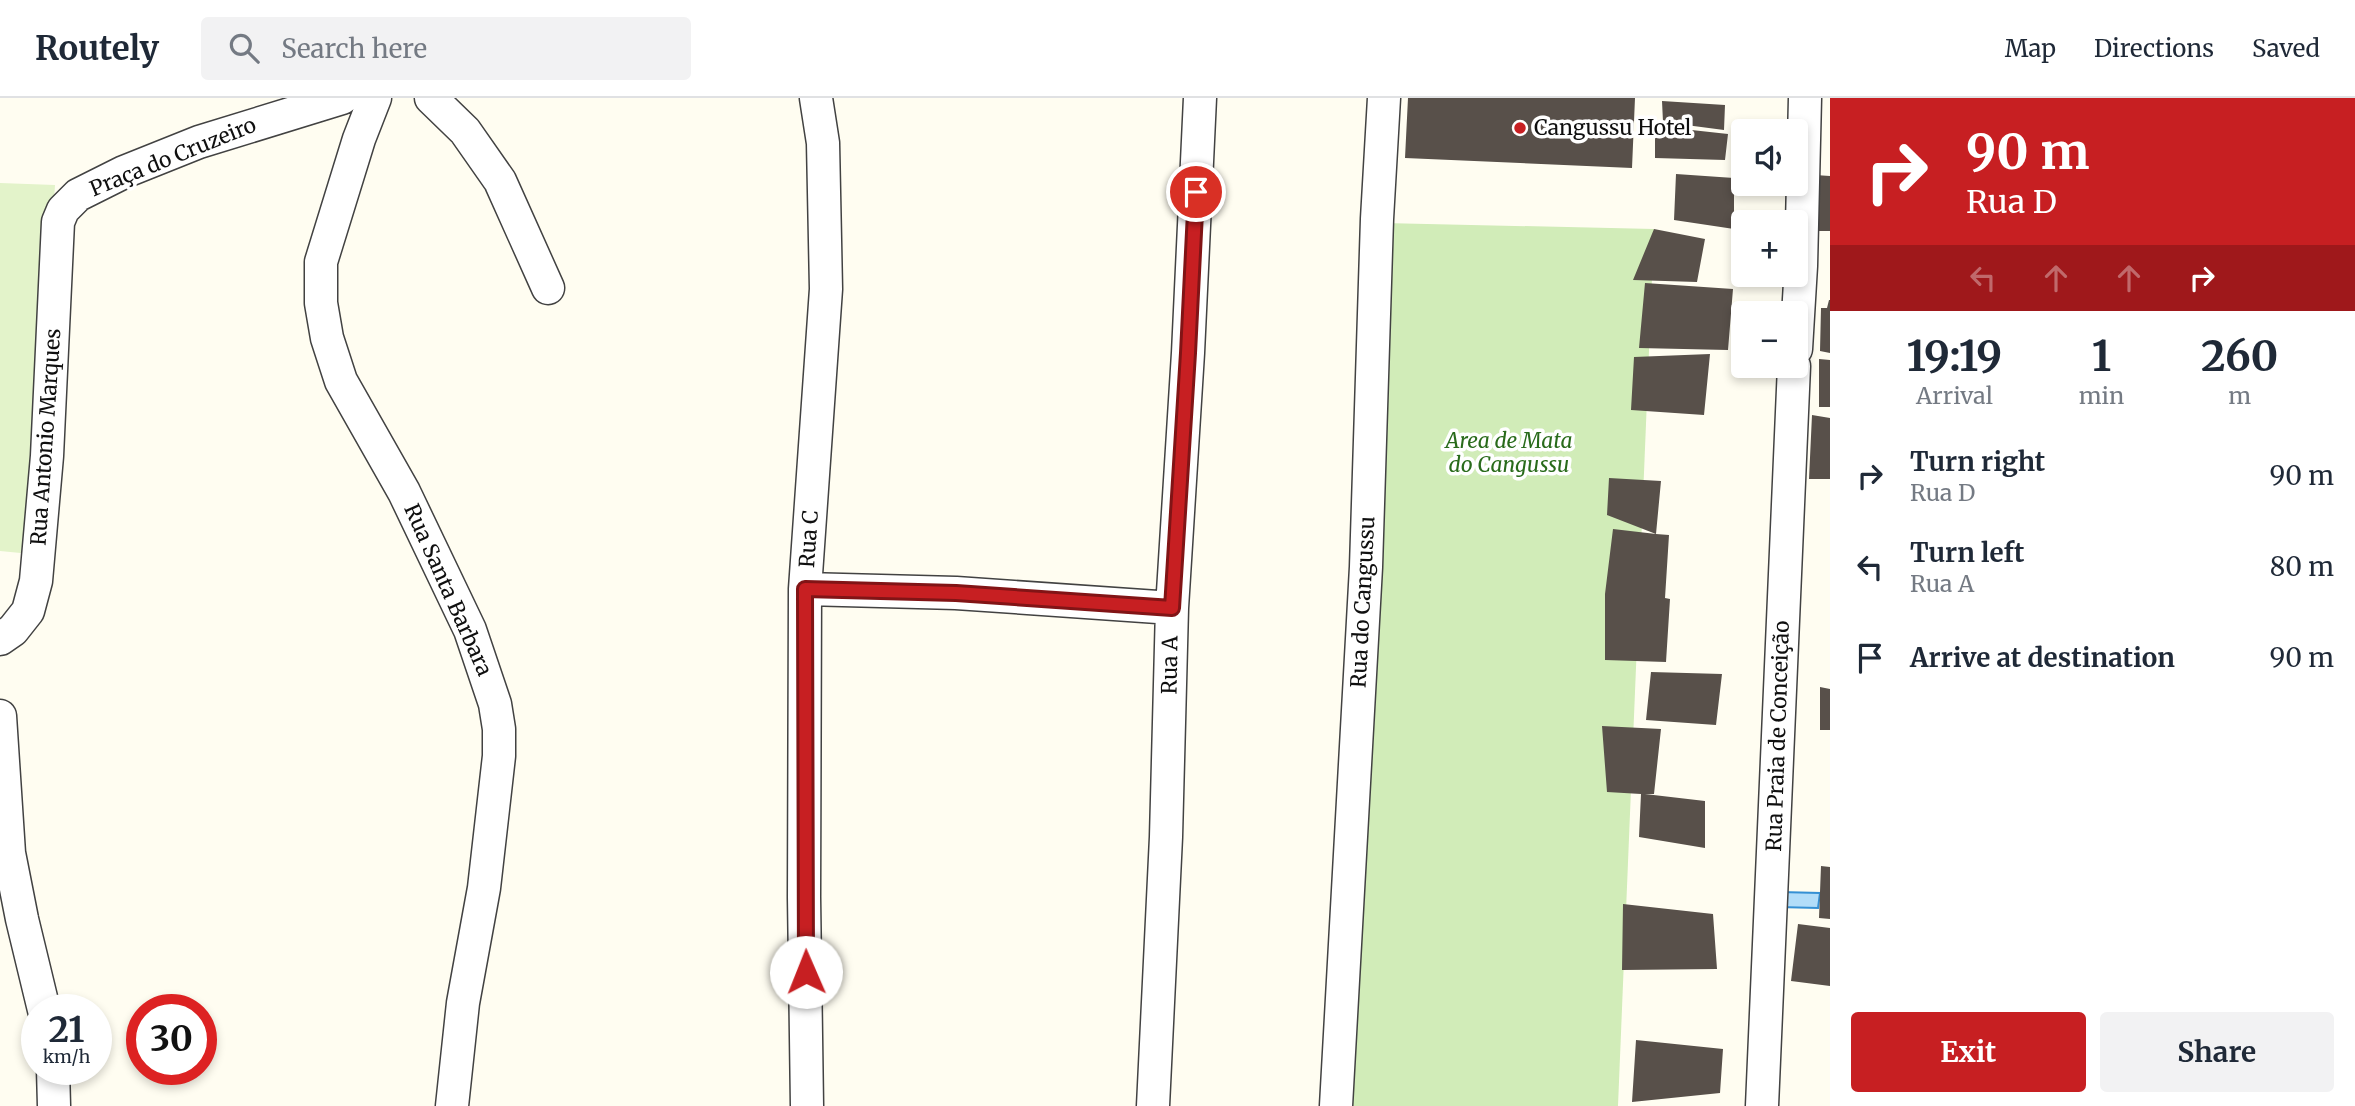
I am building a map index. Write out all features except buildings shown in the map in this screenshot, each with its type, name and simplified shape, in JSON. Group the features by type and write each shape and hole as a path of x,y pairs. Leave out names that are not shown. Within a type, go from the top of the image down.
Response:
{"street":[{"name":"Praça do Cruzeiro","path":"58,222 63,210 78,195 124,172 199,142 342,98"},
{"name":"Rua Santa Barbara","path":"375,98 359,139 321,262 321,303 327,338 341,381 404,492 470,630 495,704 499,729 499,756 484,888 463,1003 452,1106"},
{"path":"431,98 465,131 500,181 548,288"},
{"name":"Rua C","path":"807,1106 804,897 805,589 826,289 823,144 816,98"},
{"name":"Rua A","path":"1153,1106 1166,837 1172,608 1200,98"},
{"name":"Rua do Cangussu","path":"1336,1106 1366,567 1377,219 1384,98"},
{"path":"1799,301 1805,98"},
{"name":"Rua Antonio Marques","path":"0,639 13,630 28,611 36,581 47,443 58,222"},
{"name":"Rua Praia de Conceição","path":"1762,1106 1793,378"},
{"path":"805,589 956,593 1172,608"},
{"path":"0,716 9,853 40,994"},
{"path":"53,1085 54,1106"}],"green space":[{"path":"0,183 55,185 31,554 0,551"},
{"name":"Area de Mata do Cangussu","path":"1383,223 1654,229 1618,1106 1347,1106"}],"water":[{"path":"1780,892 1820,893 1818,908 1778,907"}],"place":[{"name":"Cangussu Hotel","path":"1520,128"}],"route":[{"path":"806,972 805,589 956,593 1172,608 1196,192"}]}
